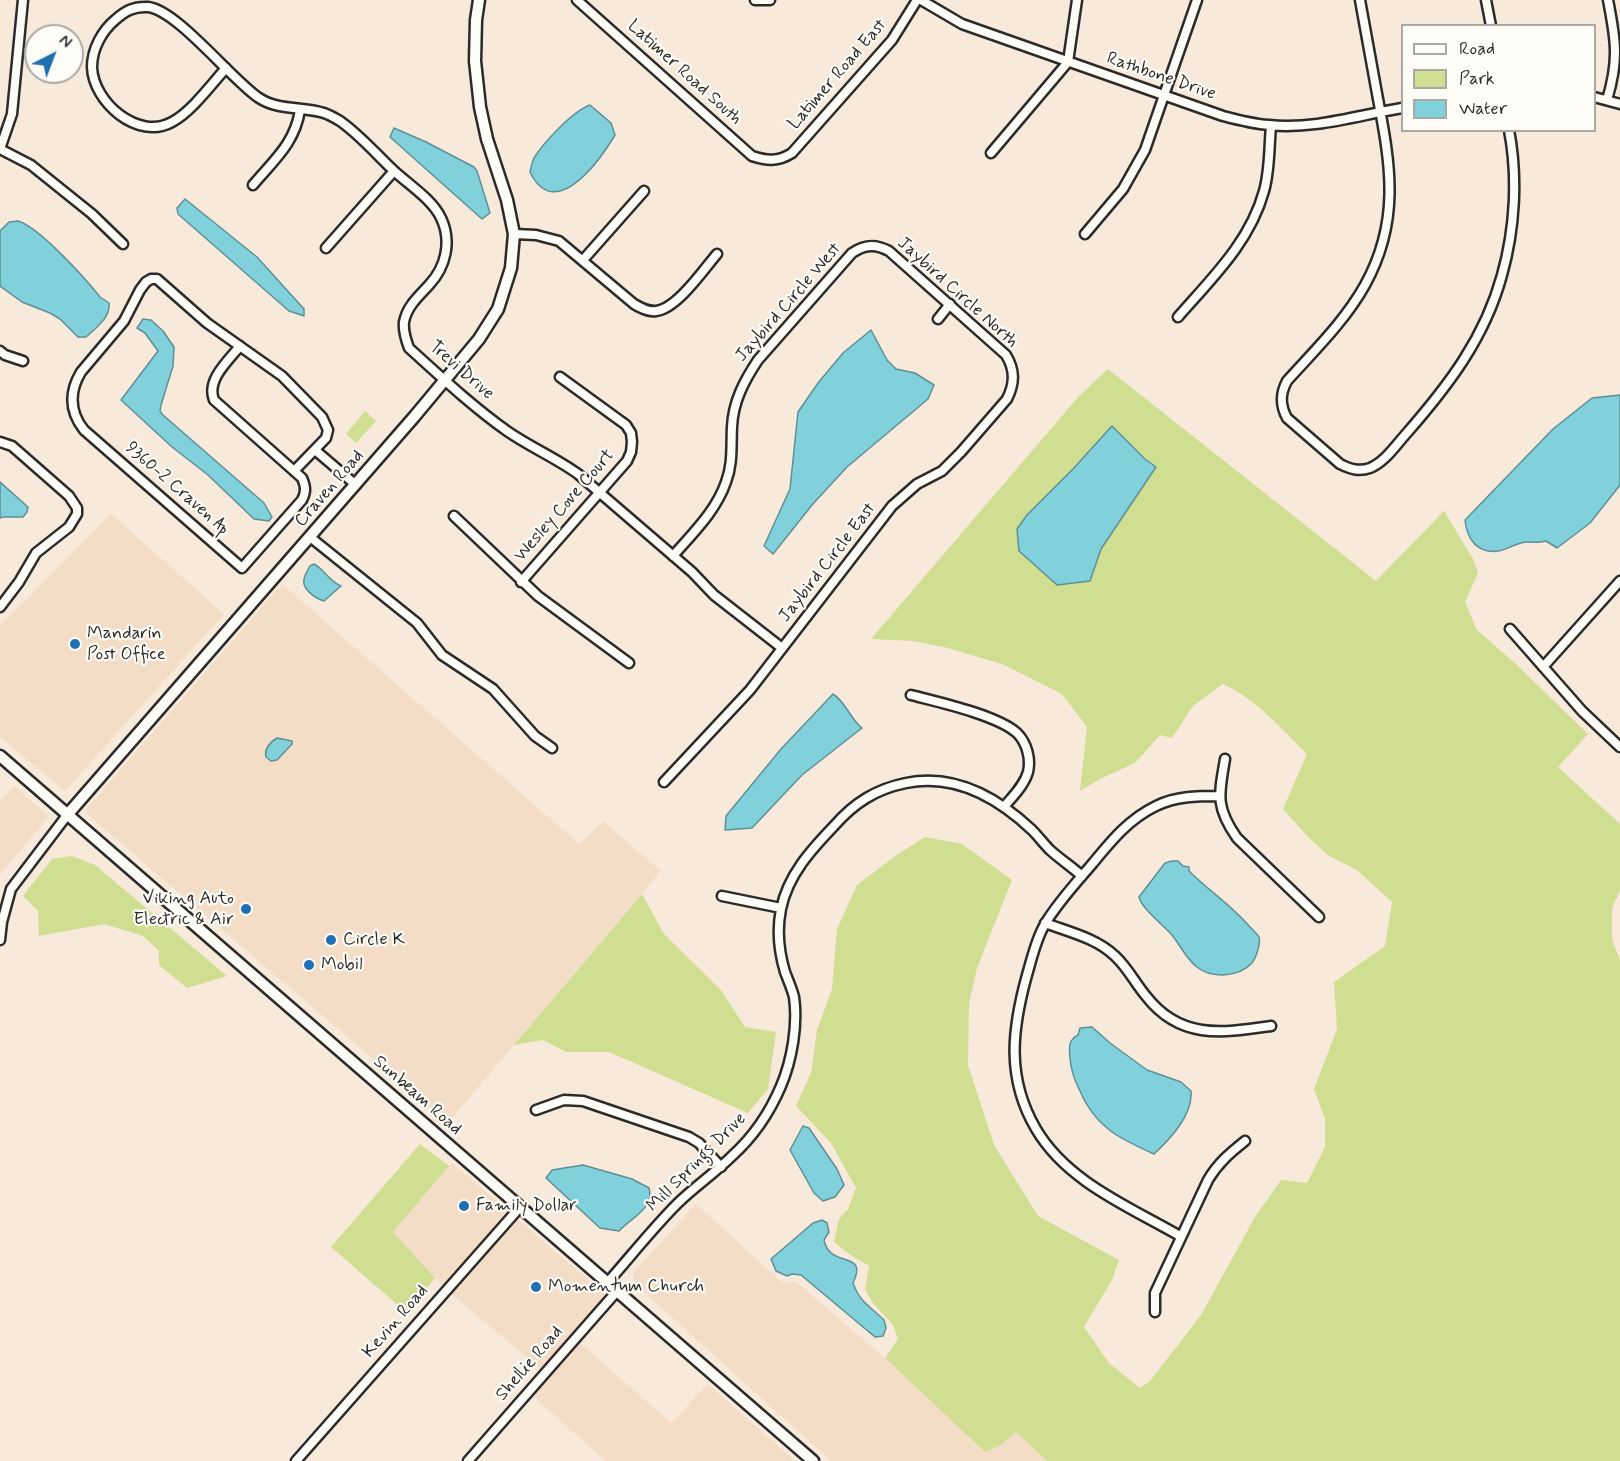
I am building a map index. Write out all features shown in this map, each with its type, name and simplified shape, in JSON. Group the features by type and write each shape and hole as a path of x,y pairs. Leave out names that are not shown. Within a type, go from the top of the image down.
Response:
{"street":[{"path":"23,0 12,114 0,149 38,170 99,220 123,244"},
{"name":"Craven Road","path":"0,940 2,922 11,889 68,814 445,381 479,339 498,309 511,268 514,234 507,200 480,107 475,62 479,0"},
{"name":"Latimer Road South","path":"577,0 752,156 773,161"},
{"path":"755,0 770,0"},
{"name":"Latimer Road East","path":"773,161 792,153 892,40 919,0"},
{"name":"Rathbone Drive","path":"919,0 962,24 1223,116 1271,126 1303,125 1401,108"},
{"path":"991,153 1068,62 1077,0"},
{"path":"1085,234 1123,189 1145,150 1197,0"},
{"path":"1360,0 1391,185 1386,227 1377,261 1364,286 1347,312 1287,381 1282,396 1283,410 1287,418 1340,464 1348,468 1359,470 1371,468 1382,461 1433,403 1474,345 1502,276 1513,224 1513,165 1509,132"},
{"path":"1486,0 1491,24"},
{"path":"1607,100 1616,69 1616,49 1608,0"},
{"name":"Trevi Drive","path":"226,68 173,122 153,127 123,117 105,102 97,90 92,72 93,58 100,37 110,24 125,11 148,7 164,12 226,68 257,96 269,104 319,112 336,119 436,208 445,228 446,251 440,270 431,284 412,303 404,323 405,338 409,348 445,381 510,433 560,461 601,492 714,595 782,648"},
{"path":"1596,97 1620,104"},
{"path":"253,185 293,136 300,110"},
{"path":"1178,317 1232,255 1251,225 1264,189 1271,126"},
{"path":"326,248 394,171"},
{"path":"583,260 644,191"},
{"path":"514,234 536,235 559,241 634,304 649,311 658,311 676,301 717,254"},
{"name":"Jaybird Circle North","path":"875,246 889,251 950,304 1006,355 1013,369"},
{"name":"Jaybird Circle West","path":"673,556 708,516 718,501 726,482 731,464 735,407 747,376 758,360 852,252 859,248 875,246"},
{"name":"9360-2 Craven Ap","path":"151,279 158,279 207,323 240,346 282,376 322,417 328,430 326,438 294,471 302,478 305,486 306,493 302,500 242,568 84,430 77,421 71,401 76,380 81,372 124,321 140,290 151,279"},
{"path":"938,319 950,304"},
{"path":"240,346 215,378 212,394 214,400 294,471"},
{"path":"0,351 4,355 23,361"},
{"name":"Jaybird Circle East","path":"664,782 730,714 897,501 917,484 942,471 1007,399 1012,388 1013,369"},
{"name":"Wesley Cove Court","path":"522,582 627,461 631,452 631,433 619,418 560,377"},
{"path":"0,442 12,446 69,496 77,514 69,527 36,553 1,606"},
{"path":"315,450 356,485"},
{"path":"454,516 522,582 628,663"},
{"path":"310,537 417,623 442,655 493,689 535,736 552,748"},
{"path":"1543,667 1620,581"},
{"path":"1510,629 1582,711 1620,747"},
{"path":"911,695 963,709 1007,726 1017,734 1025,744 1029,758 1028,772 1023,784 1004,807"},
{"name":"Sunbeam Road","path":"0,756 813,1461"},
{"path":"1225,759 1219,795 1227,825 1237,838 1319,917"},
{"name":"Mill Springs Drive","path":"608,1282 679,1202 734,1155 763,1120 782,1085 794,1039 796,1017 793,995 780,953 781,908 789,883 798,868 836,823 863,799 895,785 920,780 942,780 964,786 982,793 1004,807 1082,876"},
{"path":"1180,1236 1092,1185 1071,1170 1051,1150 1036,1129 1025,1107 1016,1074 1014,1035 1036,942 1045,923 1119,831 1158,805 1177,799 1219,795"},
{"path":"722,896 781,908"},
{"path":"1045,923 1092,940 1105,948 1124,965 1146,997 1172,1020 1190,1028 1212,1033 1271,1026"},
{"path":"536,1110 564,1100 583,1101 689,1137 699,1143 721,1167"},
{"path":"1155,1312 1155,1293 1180,1236 1215,1167 1245,1141"},
{"name":"Kevin Road","path":"296,1461 521,1206"},
{"name":"Shellie Road","path":"468,1461 618,1290"}],"shaded area":[{"path":"111,514 224,614 65,791 0,737 0,626"},
{"path":"282,584 579,844 603,821 661,871 448,1123 87,814 87,808"},
{"path":"14,786 49,816 0,875 0,802"},
{"path":"452,1163 614,1302 578,1341 671,1423 708,1384 795,1461 605,1461 531,1394 547,1374 449,1292 392,1233"},
{"path":"696,1204 783,1283 795,1281 885,1358 985,1451 1001,1445 1016,1432 1047,1461 831,1461 635,1284 633,1273"}],"green space":[{"path":"1108,369 1376,581 1444,511 1473,559 1478,573 1465,602 1477,630 1517,665 1588,734 1558,767 1620,824 1620,890 1612,908 1612,939 1620,961 1620,1461 1047,1461 1016,1432 1001,1445 985,1452 885,1358 898,1339 893,1325 872,1302 865,1289 869,1266 834,1242 839,1219 848,1209 856,1188 831,1143 796,1106 811,1073 817,1030 832,989 837,929 857,885 925,837 962,844 1012,880 977,968 969,1003 968,1065 994,1145 1038,1216 1119,1260 1112,1280 1084,1327 1109,1363 1140,1388 1150,1381 1201,1315 1255,1217 1281,1180 1307,1183 1325,1147 1325,1119 1314,1089 1337,1029 1334,982 1385,946 1392,902 1357,870 1329,856 1283,809 1307,754 1268,715 1235,690 1223,684 1193,706 1172,738 1160,735 1135,763 1080,791 1087,727 1062,694 1002,664 944,647 913,641 871,639 1079,396","holes":["1112,426 1156,468 1101,549 1089,581 1017,530 1027,515"]},
{"path":"365,411 376,421 356,443 346,434"},
{"path":"72,856 95,865 227,976 187,988 159,965 159,951 143,936 104,924 39,936 38,911 23,896 52,859"},
{"path":"642,894 664,934 721,990 745,1027 776,1032 768,1089 748,1113 609,1052 566,1052 543,1040 514,1045"},
{"path":"420,1144 449,1166 393,1232 435,1278 407,1313 331,1247"}],"water":[{"path":"590,105 611,123 615,135 599,159 576,182 564,190 552,192 540,186 530,172 534,158 559,128"},
{"path":"394,128 474,167 490,213 482,219 390,137"},
{"path":"185,199 257,257 304,309 304,316 289,311 178,214 177,208"},
{"path":"18,221 38,233 73,266 100,297 109,303 105,318 86,337 78,337 60,319 22,302 0,286 0,231 9,222"},
{"path":"143,319 151,320 163,331 174,347 173,366 160,411 264,503 272,517 269,521 254,519 208,475 172,447 121,400 158,351 145,333 137,328"},
{"path":"871,330 887,360 896,369 915,373 934,385 928,399 847,467 812,505 773,554 764,546 790,489 798,412 843,353"},
{"path":"1620,395 1620,485 1590,523 1557,548 1546,541 1524,542 1499,551 1485,550 1475,544 1468,534 1465,520 1553,429 1592,398"},
{"path":"1112,426 1156,467 1101,549 1090,581 1057,585 1019,551 1017,529 1027,515"},
{"path":"0,482 28,507 23,517 0,518"},
{"path":"314,564 341,586 324,601 310,593 305,587 304,578 310,566"},
{"path":"833,694 862,728 802,775 752,828 725,830 726,816 781,749"},
{"path":"277,738 292,741 292,744 277,760 271,761 266,757 266,751"},
{"path":"1178,861 1183,866 1189,867 1189,871 1258,936 1256,954 1247,968 1225,975 1203,971 1190,960 1171,934 1144,907 1139,897 1165,863"},
{"path":"1092,1027 1147,1070 1181,1082 1191,1091 1191,1100 1180,1126 1154,1154 1109,1130 1092,1113 1085,1102 1073,1074 1069,1048 1080,1028"},
{"path":"803,1126 809,1128 837,1169 844,1185 835,1197 823,1201 814,1193 790,1150"},
{"path":"583,1165 632,1179 649,1188 650,1195 645,1208 619,1231 600,1228 546,1178 552,1170"},
{"path":"822,1220 827,1223 829,1232 824,1240 828,1249 833,1255 852,1262 856,1266 857,1273 853,1283 862,1300 884,1320 886,1328 883,1336 875,1337 801,1275 787,1276 776,1271 771,1259 813,1223"}],"place":[{"name":"Mandarin Post Office","path":"75,644"},
{"name":"Viking Auto Electric & Air","path":"246,909"},
{"name":"Circle K","path":"331,940"},
{"name":"Mobil","path":"309,965"},
{"name":"Family Dollar","path":"464,1206"},
{"name":"Momentum Church","path":"536,1287"}]}
